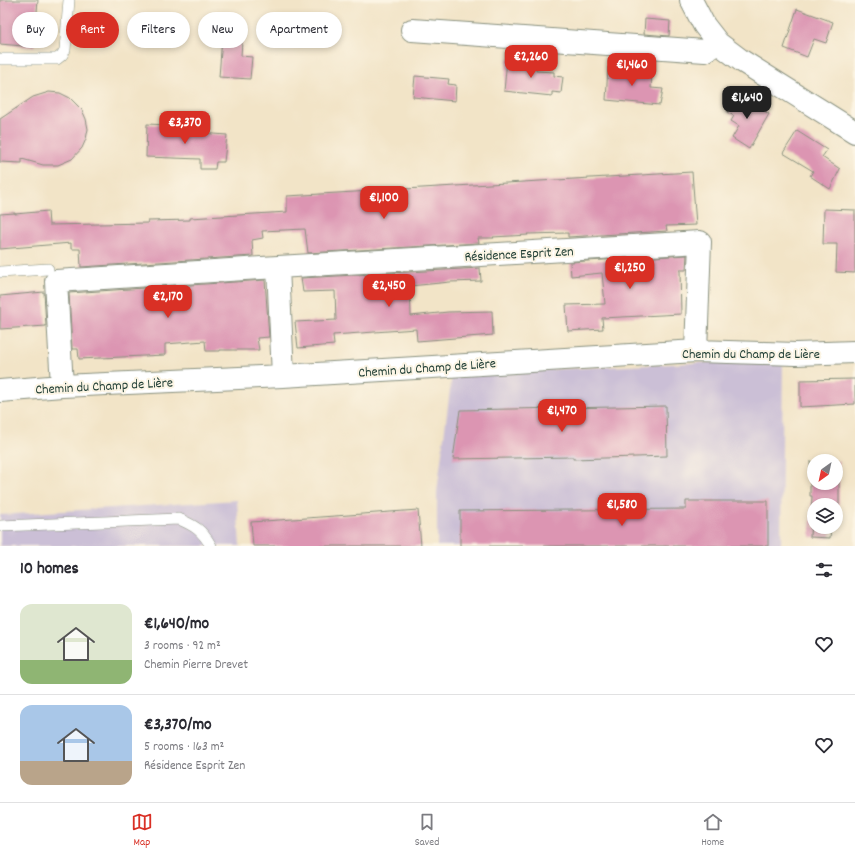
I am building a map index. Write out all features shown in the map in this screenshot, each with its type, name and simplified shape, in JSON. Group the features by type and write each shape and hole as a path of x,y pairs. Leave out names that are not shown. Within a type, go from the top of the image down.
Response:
{"street":[{"path":"691,0 704,26 718,43 742,61 855,132"},
{"path":"412,30 705,50 718,43"},
{"name":"Résidence Esprit Zen","path":"62,386 56,281 700,242 696,351"},
{"path":"278,267 283,376"},
{"name":"Chemin du Champ de Lière","path":"0,391 62,386 283,376 696,351 796,354 855,352"}],"lane":[{"path":"0,59 57,59 62,55 65,50 69,0"},
{"path":"0,272 48,270"},
{"path":"0,526 179,519 191,524 204,534 211,546"}],"shaded area":[{"path":"783,359 781,546 437,546 437,492 452,374"},
{"path":"237,500 240,546 0,546 0,515"}],"building":[{"path":"0,0 38,0 37,12 12,12 12,45 0,44"},
{"path":"797,9 833,22 826,43 814,39 807,57 784,48"},
{"path":"645,19 670,21 669,36 644,34"},
{"path":"221,48 242,48 241,56 252,57 250,79 219,77"},
{"path":"507,59 537,62 536,71 554,72 554,76 563,77 561,93 552,92 552,96 504,91"},
{"path":"608,67 629,69 629,72 652,73 651,88 663,89 660,105 606,100"},
{"path":"415,76 449,79 448,84 456,85 455,101 413,97"},
{"path":"49,92 60,93 70,98 82,110 88,129 82,148 72,159 58,165 43,165 22,159 22,163 0,162 0,119 33,97"},
{"path":"737,94 769,114 749,149 732,138 739,126 731,121 734,116 727,112"},
{"path":"147,124 188,126 188,132 227,135 224,162 216,162 215,169 200,169 200,159 146,157"},
{"path":"797,131 827,150 822,157 840,169 830,189 810,176 813,171 783,153"},
{"path":"692,172 696,225 666,226 667,231 568,237 568,233 527,234 528,235 478,238 479,243 308,253 305,229 262,231 263,238 252,240 253,256 81,267 80,249 71,249 71,243 0,249 0,214 48,211 49,225 148,223 148,221 190,220 190,218 287,212 287,196"},
{"path":"824,209 855,210 855,273 836,272 837,244 823,244"},
{"path":"687,255 686,270 680,270 681,314 602,318 603,329 568,331 566,305 605,304 602,273 571,276 570,262"},
{"path":"480,268 481,281 410,286 411,316 448,312 492,311 493,335 417,341 416,329 333,335 334,345 298,348 295,322 336,320 335,291 303,292 301,278"},
{"path":"265,280 269,337 257,338 259,350 206,351 205,341 165,344 165,355 79,359 78,349 72,349 69,293"},
{"path":"44,292 46,326 0,329 0,296"},
{"path":"855,379 855,404 800,407 800,380"},
{"path":"666,406 667,456 573,459 573,457 453,459 460,410"},
{"path":"810,490 839,490 839,498 812,498 812,496 810,496"},
{"path":"686,501 768,501 768,546 460,546 460,511 686,509"},
{"path":"418,510 421,546 253,546 251,522"},
{"path":"810,534 830,534 830,538 810,537"}]}
